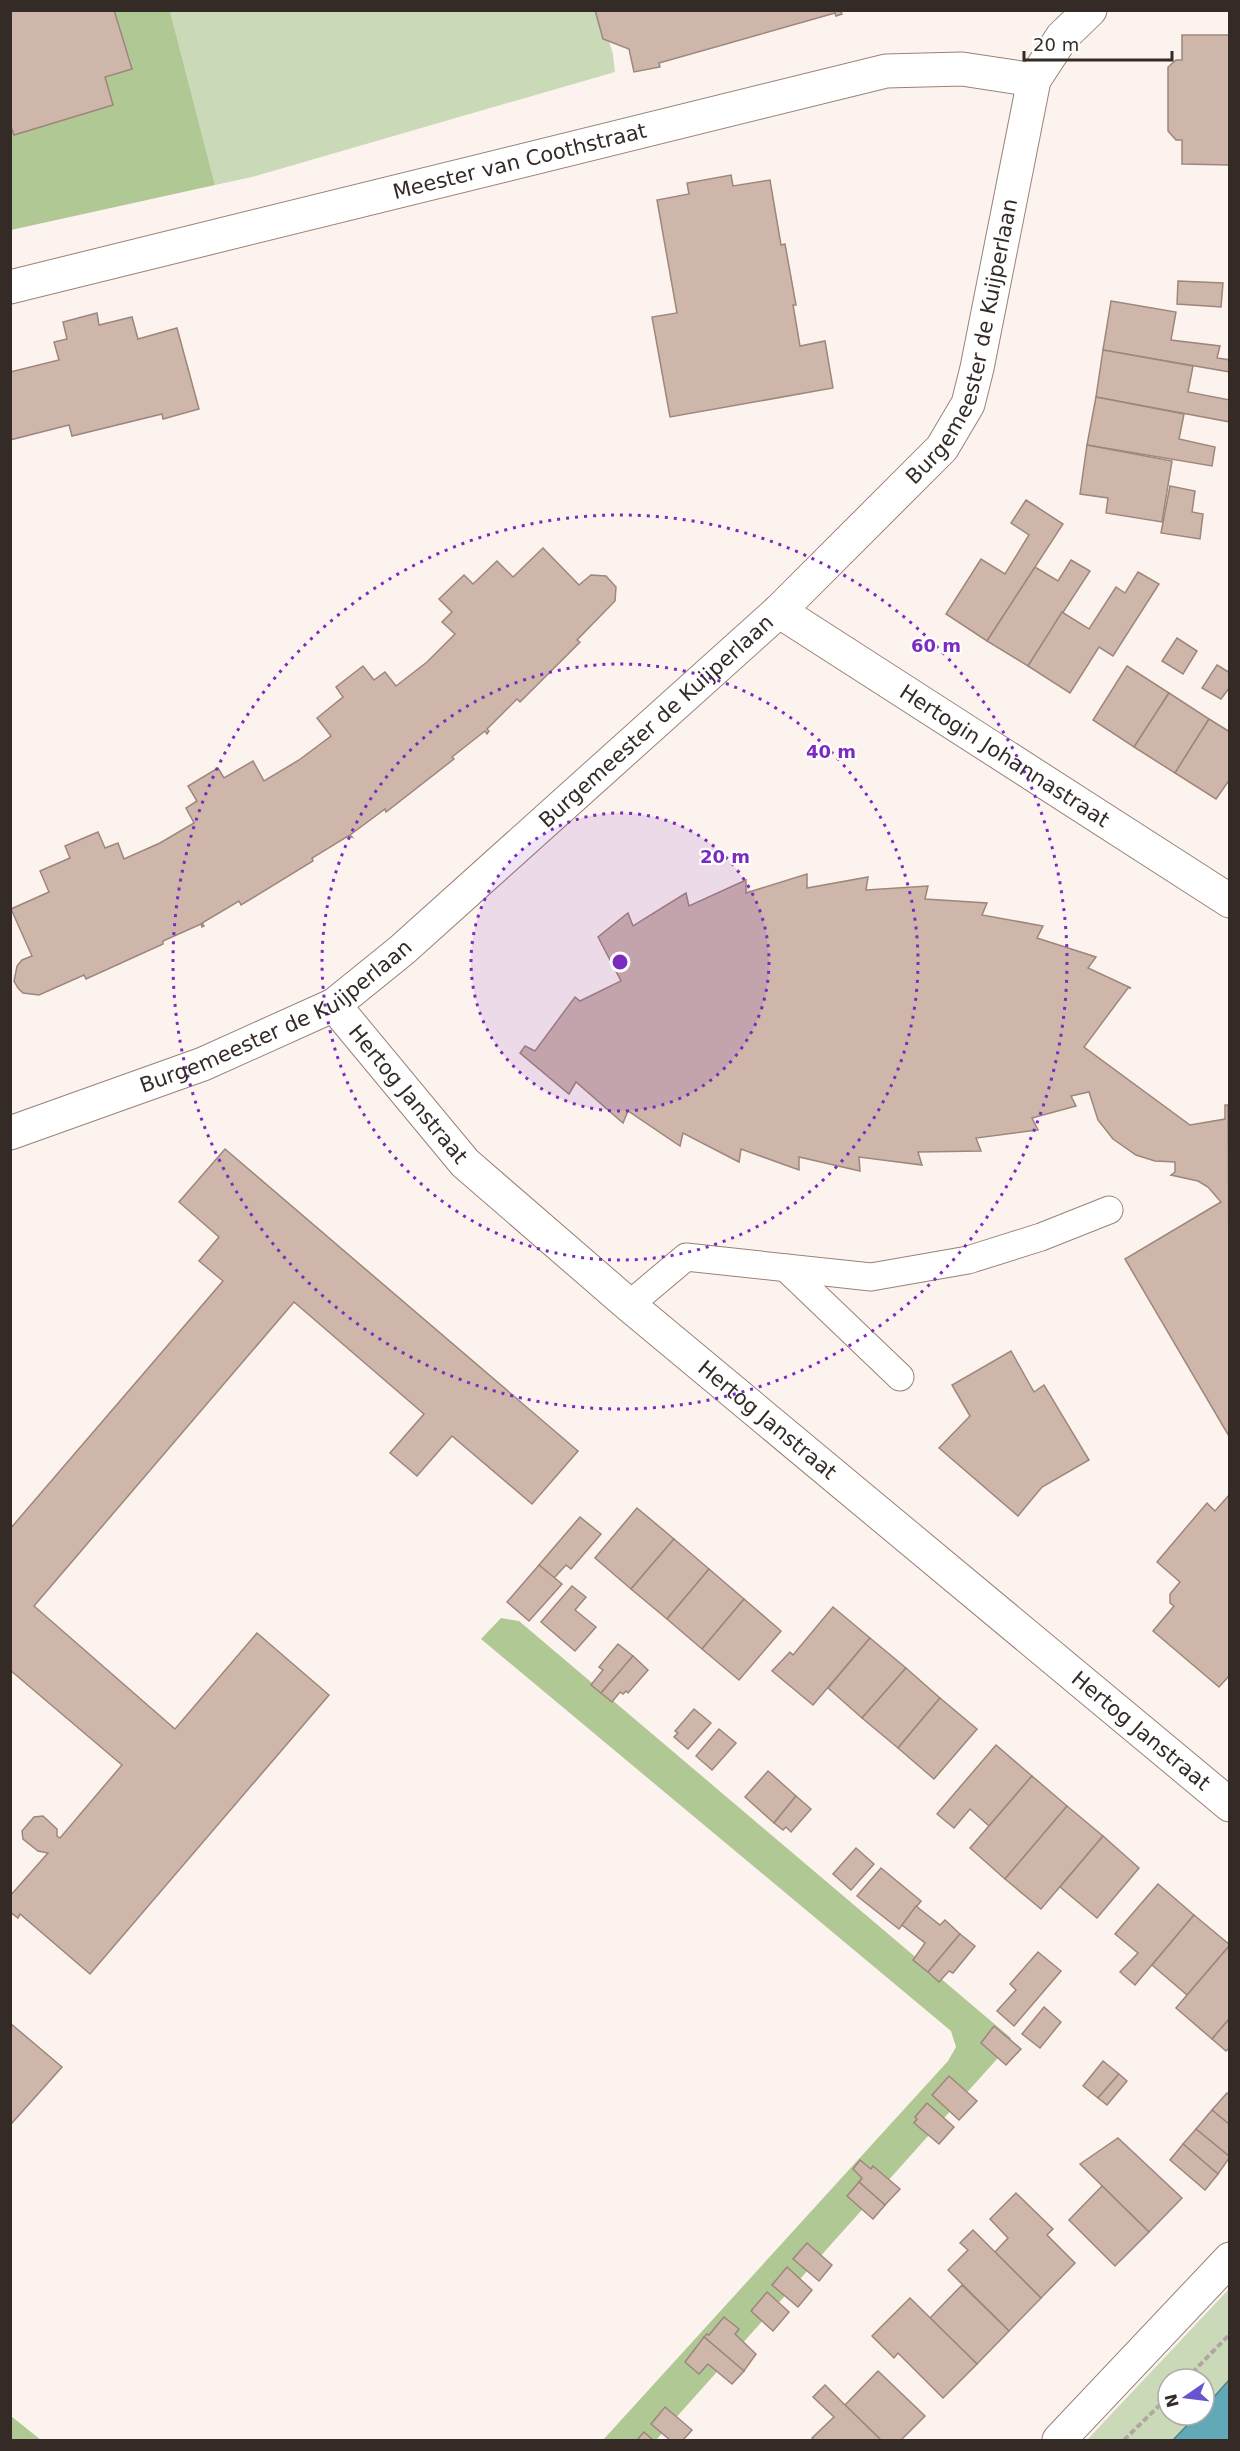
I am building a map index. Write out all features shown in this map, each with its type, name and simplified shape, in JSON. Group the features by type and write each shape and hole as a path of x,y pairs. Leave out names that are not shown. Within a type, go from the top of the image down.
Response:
{"street":[{"path":"1034,80 1062,38 1090,10"},
{"name":"Meester van Coothstraat","path":"10,287 886,71 962,69 1034,80"},
{"name":"Burgemeester de Kuijperlaan","path":"10,1133 204,1064 334,1005 411,942 780,611 942,448 968,404 1034,80"},
{"name":"Hertogin Johannastraat","path":"780,611 1230,901"},
{"name":"Hertog Janstraat","path":"334,1005 465,1163 629,1305 1230,1805"},
{"path":"1059,2440 1230,2259"}],"lane":[{"path":"629,1305 686,1257 871,1277 969,1260 1041,1237 1109,1210"},
{"path":"786,1268 900,1377"}],"path":[{"path":"1198,2367 1230,2334"},
{"path":"1124,2440 1156,2409"}],"green space":[{"path":"10,11 170,11 215,185 11,230"},
{"path":"170,11 599,11 613,54 615,72 252,177 215,185"},
{"path":"501,1618 519,1621 1011,2038 1005,2050 656,2440 603,2440 948,2061 956,2047 951,2031 481,1639"},
{"path":"1229,2289 1229,2380 1216,2395 1216,2367 1156,2367 1156,2427 1185,2427 1173,2440 1087,2440"},
{"path":"11,2416 41,2440 11,2440"}],"water":[{"path":"1229,2380 1229,2440 1173,2440 1185,2427 1216,2427 1216,2395"}],"building":[{"path":"10,10 114,10 132,69 105,77 113,105 14,135 10,124"},
{"path":"595,10 840,10 842,14 836,16 835,13 659,63 660,67 634,72 629,49 603,39"},
{"path":"1182,35 1230,35 1230,165 1182,164 1182,140 1176,140 1168,131 1168,67 1176,60 1182,60"},
{"path":"731,175 733,186 770,180 781,245 785,244 796,305 793,305 800,346 825,341 833,388 670,417 652,317 677,313 657,200 689,194 687,183"},
{"path":"1178,281 1223,283 1221,307 1177,304"},
{"path":"1111,301 1176,312 1171,340 1220,346 1217,358 1230,360 1230,372 1103,350"},
{"path":"97,313 99,325 132,317 138,339 177,328 199,409 163,419 162,414 72,436 69,425 10,440 10,372 59,360 54,342 67,339 63,322"},
{"path":"1103,350 1193,366 1188,392 1230,400 1230,422 1096,397"},
{"path":"1096,397 1184,414 1179,439 1215,447 1212,466 1087,445"},
{"path":"1087,445 1172,461 1162,522 1106,513 1108,498 1080,494"},
{"path":"1170,486 1195,491 1192,512 1203,514 1200,539 1161,533"},
{"path":"1026,500 1063,524 987,641 946,614 981,559 1005,574 1029,535 1011,523"},
{"path":"543,548 579,585 591,575 606,576 616,587 615,601 577,640 580,642 520,702 517,699 487,729 489,731 487,734 485,731 452,757 454,759 386,812 385,809 350,835 352,837 348,836 312,858 313,861 241,905 239,901 202,923 204,926 202,927 201,924 163,941 163,944 86,979 84,975 39,995 23,993 18,988 14,981 17,966 22,960 32,956 11,909 49,892 40,871 70,858 65,846 98,832 105,848 118,843 124,859 160,843 194,823 186,808 197,801 188,786 218,768 224,778 253,761 264,781 299,760 331,736 317,718 343,697 336,687 363,666 374,680 385,672 396,686 427,662 455,634 442,622 452,612 439,599 464,575 473,584 497,561 513,577"},
{"path":"1071,560 1090,571 1028,666 987,641 1035,567 1058,581"},
{"path":"1138,572 1159,584 1113,656 1099,647 1070,693 1028,666 1062,612 1089,629 1116,587 1125,593"},
{"path":"1177,638 1197,651 1183,674 1162,661"},
{"path":"1217,665 1230,673 1230,687 1221,699 1202,688"},
{"path":"1127,666 1169,693 1134,747 1093,720"},
{"path":"1169,693 1209,719 1175,773 1134,747"},
{"path":"1209,719 1230,732 1230,779 1216,799 1175,773"},
{"path":"807,874 807,888 868,877 866,890 928,886 925,899 987,903 982,915 1043,926 1037,938 1096,957 1088,968 1131,988 1128,988 1084,1047 1190,1125 1225,1119 1225,1105 1228,1105 1230,1438 1125,1259 1221,1202 1208,1187 1198,1181 1171,1175 1175,1172 1175,1162 1155,1161 1136,1155 1113,1139 1098,1120 1089,1092 1071,1096 1076,1106 1032,1118 1038,1130 976,1138 981,1151 918,1152 922,1165 859,1157 860,1171 799,1157 799,1170 741,1149 739,1162 683,1133 680,1146 628,1111 623,1123 576,1082 569,1094 520,1053 525,1046 535,1051 575,997 580,1001 621,981 598,937 628,913 633,926 686,893 689,906 746,880 746,893"},
{"path":"225,1149 578,1451 532,1504 452,1436 417,1476 390,1453 424,1414 294,1302 34,1606 175,1729 257,1633 329,1695 90,1974 20,1914 18,1918 10,1912 10,1896 48,1853 38,1851 23,1839 22,1831 34,1817 43,1816 57,1829 57,1836 60,1838 122,1765 10,1670 10,1529 223,1281 199,1261 219,1237 179,1202"},
{"path":"1011,1351 1034,1392 1044,1385 1089,1460 1042,1487 1018,1516 939,1448 970,1416 952,1385"},
{"path":"1230,1494 1230,1675 1219,1687 1153,1631 1174,1606 1170,1603 1170,1594 1180,1582 1157,1562 1207,1503 1215,1511"},
{"path":"637,1508 674,1539 631,1589 595,1558"},
{"path":"580,1517 601,1534 571,1569 566,1565 554,1578 539,1565"},
{"path":"674,1539 709,1569 667,1619 631,1589"},
{"path":"539,1565 562,1584 529,1621 507,1602"},
{"path":"709,1569 744,1599 702,1649 667,1619"},
{"path":"572,1586 586,1597 575,1610 596,1627 575,1651 541,1622"},
{"path":"744,1599 781,1631 739,1680 702,1649"},
{"path":"833,1607 870,1638 813,1705 772,1671 790,1652 793,1655"},
{"path":"870,1638 906,1668 862,1718 828,1688"},
{"path":"618,1644 633,1656 601,1693 591,1685 603,1670 599,1667"},
{"path":"633,1656 648,1670 628,1693 620,1692 612,1702 601,1693"},
{"path":"906,1668 940,1698 898,1748 862,1718"},
{"path":"940,1698 977,1729 934,1779 898,1748"},
{"path":"694,1709 711,1723 688,1749 674,1737 678,1733 675,1731"},
{"path":"719,1729 736,1743 712,1770 696,1756"},
{"path":"996,1745 1032,1776 989,1826 970,1809 954,1828 937,1814"},
{"path":"768,1771 796,1796 774,1823 745,1797"},
{"path":"1032,1776 1067,1806 1005,1879 970,1848"},
{"path":"796,1796 811,1809 791,1832 786,1827 783,1830 774,1823"},
{"path":"1067,1806 1103,1836 1041,1909 1005,1879"},
{"path":"1103,1836 1139,1868 1097,1918 1060,1887"},
{"path":"856,1848 874,1864 851,1890 833,1874"},
{"path":"881,1868 921,1901 899,1929 857,1896"},
{"path":"1158,1884 1194,1915 1135,1985 1120,1972 1138,1953 1115,1934"},
{"path":"916,1906 940,1925 945,1920 960,1934 928,1972 913,1960 925,1943 902,1925"},
{"path":"1194,1915 1230,1945 1187,1995 1152,1965"},
{"path":"960,1934 975,1946 953,1973 949,1971 939,1982 928,1972"},
{"path":"1230,1945 1230,2018 1212,2039 1176,2008"},
{"path":"1038,1952 1061,1971 1014,2026 997,2011 1016,1990 1010,1984"},
{"path":"1044,2007 1061,2022 1040,2048 1022,2034"},
{"path":"1230,2018 1230,2047 1226,2051 1212,2039"},
{"path":"10,2023 62,2067 12,2123 10,2122"},
{"path":"994,2026 1021,2049 1006,2065 981,2043"},
{"path":"1103,2061 1119,2074 1098,2098 1083,2086"},
{"path":"1119,2074 1127,2081 1107,2105 1098,2098"},
{"path":"949,2076 977,2101 959,2120 932,2095"},
{"path":"1227,2093 1230,2095 1230,2125 1212,2110"},
{"path":"927,2103 954,2127 939,2144 914,2123 917,2119 915,2117"},
{"path":"1212,2110 1230,2125 1230,2157 1196,2129"},
{"path":"1196,2129 1230,2157 1218,2174 1183,2144"},
{"path":"1118,2138 1182,2198 1149,2232 1080,2164"},
{"path":"1183,2144 1218,2174 1205,2190 1170,2160"},
{"path":"860,2160 871,2169 873,2166 900,2189 885,2205 859,2182 862,2178 853,2169"},
{"path":"859,2182 885,2205 873,2219 847,2196"},
{"path":"1102,2186 1149,2232 1115,2266 1069,2220"},
{"path":"1016,2193 1053,2229 1047,2235 1075,2263 1041,2298 995,2252 1008,2238 990,2219"},
{"path":"973,2230 1041,2298 1009,2331 948,2270 968,2250 960,2243"},
{"path":"807,2243 832,2265 819,2281 793,2259"},
{"path":"787,2267 812,2290 798,2307 772,2285"},
{"path":"962,2285 1009,2331 977,2364 930,2318"},
{"path":"767,2292 789,2312 773,2331 751,2311"},
{"path":"910,2298 977,2364 943,2398 898,2353 894,2358 872,2336"},
{"path":"724,2317 739,2329 735,2334 756,2354 744,2371 704,2337 709,2335"},
{"path":"704,2337 744,2371 732,2384 708,2364 699,2374 685,2362"},
{"path":"878,2371 925,2416 901,2440 881,2440 845,2405"},
{"path":"825,2385 881,2440 815,2440 812,2438 834,2417 813,2397"},
{"path":"665,2407 692,2430 683,2440 670,2440 651,2424"},
{"path":"644,2432 653,2440 637,2440"}]}
